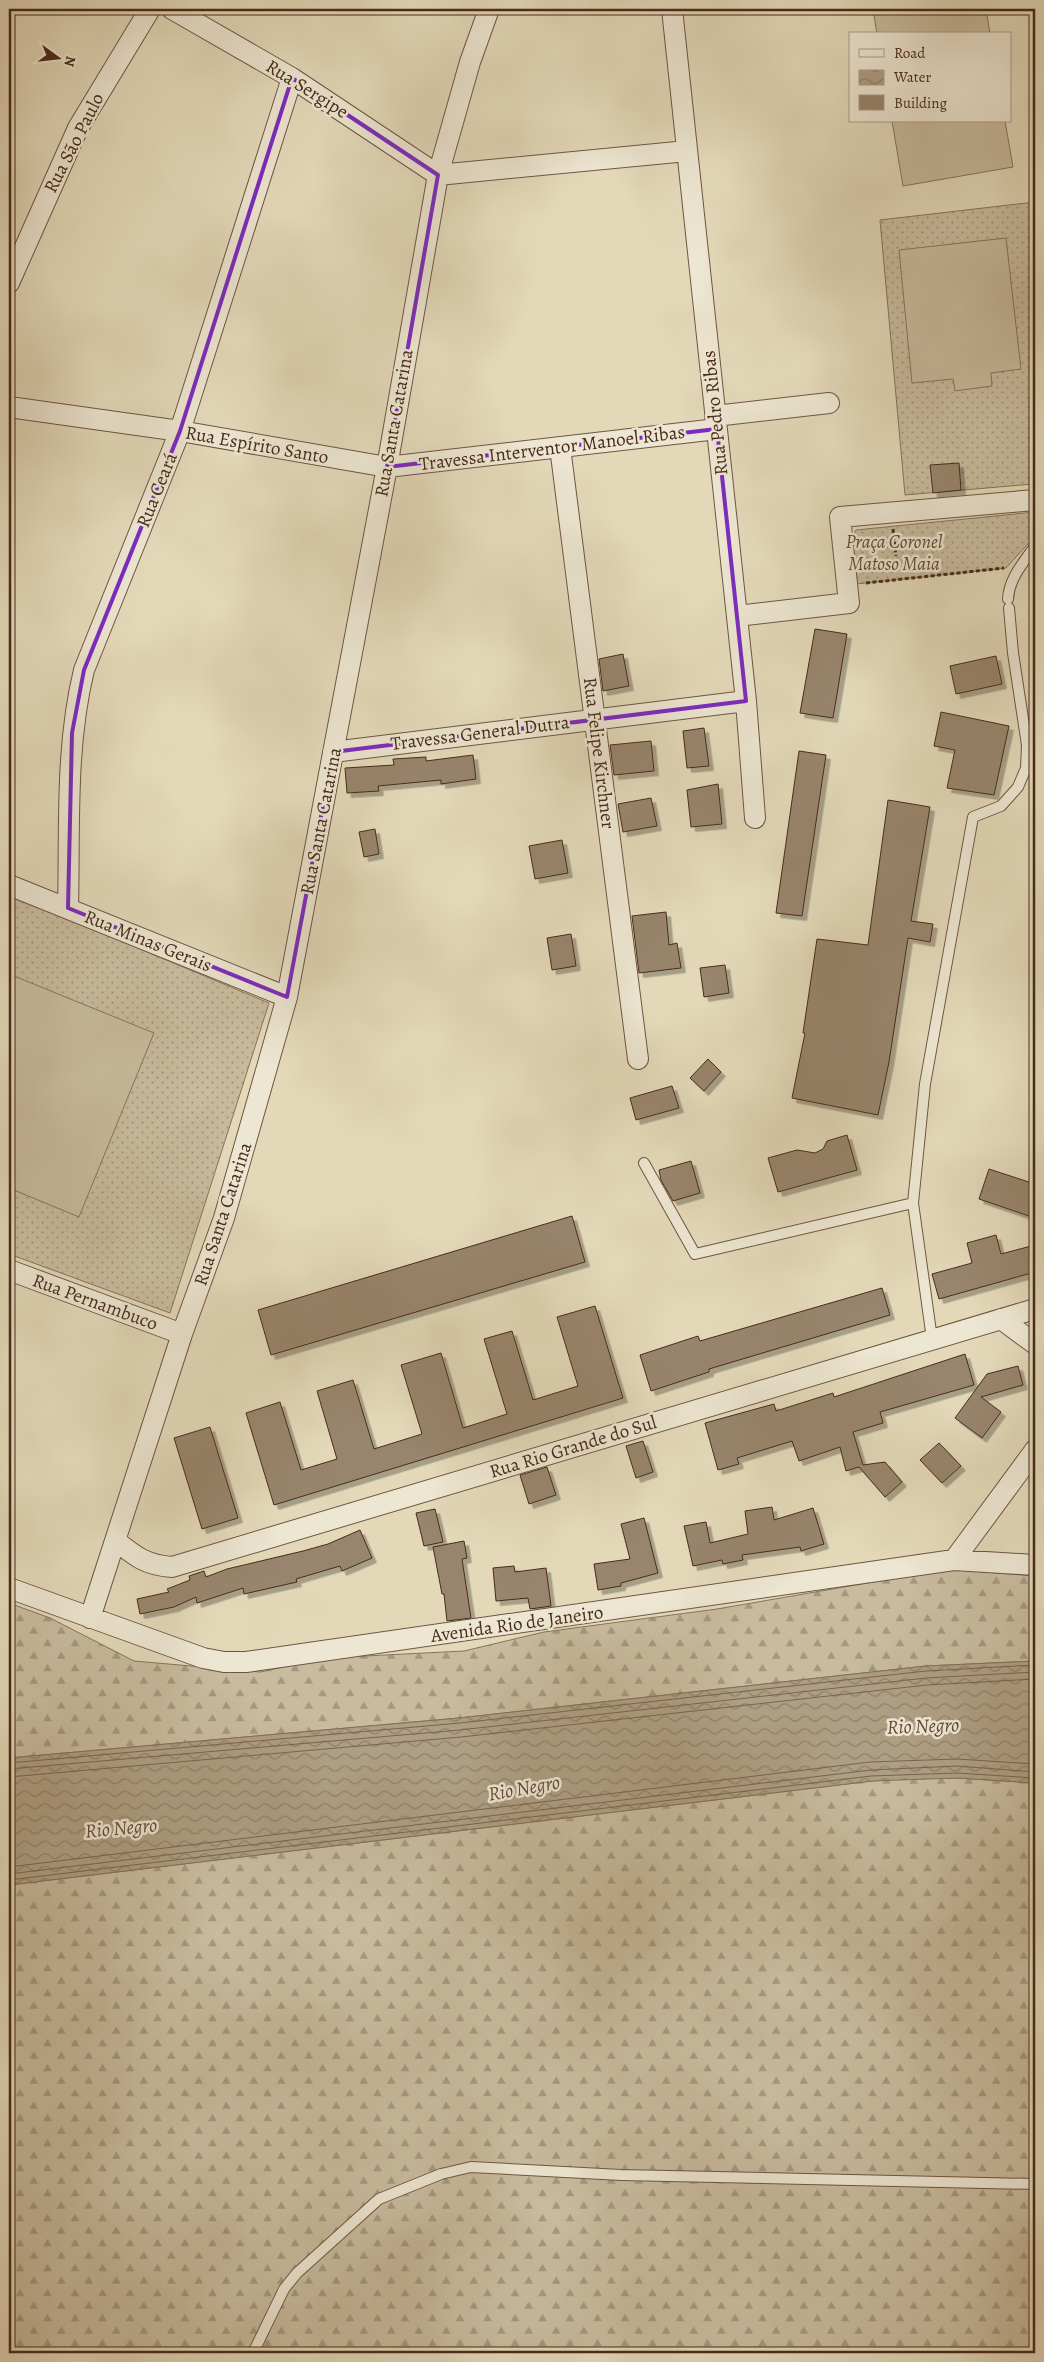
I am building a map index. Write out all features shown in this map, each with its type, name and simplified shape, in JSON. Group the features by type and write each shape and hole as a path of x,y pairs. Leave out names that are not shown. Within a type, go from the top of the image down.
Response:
{"street":[{"name":"Rua São Paulo","path":"9,283 78,128 150,9"},
{"name":"Rua Sergipe","path":"172,9 292,78 438,175"},
{"name":"Rua Santa Catarina","path":"90,1618 182,1334 224,1218 287,997 387,467 438,175 470,62 490,9"},
{"name":"Rua Pedro Ribas","path":"672,9 746,701 755,818"},
{"name":"Rua Ceará","path":"68,908 72,733 84,670 180,431 292,78"},
{"path":"438,175 687,151"},
{"name":"Travessa Interventor Manoel Ribas","path":"387,467 560,447 829,403"},
{"name":"Rua Espírito Santo","path":"9,407 180,431 387,467"},
{"name":"Rua Felipe Kirchner","path":"560,447 638,1059"},
{"path":"737,616 849,602 840,517 1035,500"},
{"name":"Travessa General Dutra","path":"333,752 746,701"},
{"name":"Rua Minas Gerais","path":"9,884 287,997"},
{"name":"Rua Pernambuco","path":"9,1270 182,1334"},
{"name":"Rua Rio Grande do Sul","path":"116,1541 138,1559 156,1566 172,1567 1035,1309"},
{"path":"1002,1319 1035,1344"},
{"path":"954,1560 1035,1450"},
{"name":"Avenida Rio de Janeiro","path":"9,1588 203,1658 224,1662 246,1662 954,1560 1035,1565"}],"lane":[{"path":"932,1340 913,1203 925,1084 974,817 1001,806 1018,787 1026,768 1027,745 1013,653 1008,591 1016,573 1035,546"},
{"path":"644,1163 695,1254 913,1203"},
{"path":"253,2353 284,2289 297,2273 379,2199 441,2174 471,2167 621,2175 1035,2184"}],"path":[{"path":"884,527 893,526 896,556"},
{"path":"865,583 1006,568"}],"highlighted area":[{"path":"292,78 438,175 387,467 717,429 746,701 333,752 287,997 68,908 72,733 84,670 180,431"}],"green space":[{"path":"873,9 986,9 990,32 877,32"},
{"path":"892,122 1005,122 1013,167 903,186"},
{"path":"1035,202 1035,439 1031,440 1033,484 905,495 880,220"},
{"path":"1006,238 1021,369 991,373 992,386 955,391 953,379 912,383 899,250"},
{"name":"Praça Coronel Matoso Maia","path":"1035,512 1035,536 1006,568 856,584 852,537 856,530"},
{"path":"9,894 269,1003 170,1313 9,1254"},
{"path":"9,974 154,1033 79,1217 9,1188"},
{"path":"948,1569 1035,1576 1035,1661 926,1666 459,1718 9,1758 9,1603 50,1618 134,1661 260,1672 326,1658 464,1651 544,1632 717,1609"},
{"path":"914,1778 957,1778 1035,1783 1035,2353 9,2353 9,1885 872,1781"}],"water":[{"name":"Rio Negro","path":"1035,1661 1035,1783 957,1778 872,1781 9,1885 9,1758 459,1718 926,1666"}],"building":[{"path":"959,463 961,490 933,493 930,465"},
{"path":"815,629 847,634 833,718 800,713"},
{"path":"623,654 629,686 603,691 599,659"},
{"path":"996,656 1002,684 956,694 950,666"},
{"path":"941,712 1009,726 994,795 947,788 955,750 934,746"},
{"path":"704,728 709,766 687,768 683,731"},
{"path":"651,741 654,771 614,775 610,745"},
{"path":"799,751 826,755 802,916 776,913"},
{"path":"473,755 476,779 441,784 441,780 378,786 379,791 347,793 345,768 394,765 393,759 426,757 426,761"},
{"path":"718,784 722,824 691,827 687,790"},
{"path":"651,798 657,826 623,832 618,804"},
{"path":"888,800 930,807 911,921 933,924 930,942 908,938 889,1062 878,1115 792,1098 805,1033 803,1033 817,939 868,945"},
{"path":"375,829 379,854 364,857 359,832"},
{"path":"562,840 568,873 535,879 529,846"},
{"path":"666,912 669,945 677,943 681,968 639,973 632,916"},
{"path":"571,934 576,966 552,970 547,938"},
{"path":"725,965 729,993 704,997 700,968"},
{"path":"708,1059 721,1072 704,1091 690,1078"},
{"path":"672,1086 679,1108 636,1120 630,1098"},
{"path":"847,1135 857,1170 778,1192 768,1158 797,1150 815,1153 823,1149 827,1141"},
{"path":"691,1161 700,1193 673,1201 661,1180 659,1170"},
{"path":"989,1169 1035,1184 1035,1218 979,1199"},
{"path":"572,1216 585,1262 271,1355 258,1310"},
{"path":"996,1235 1001,1254 1035,1245 1035,1272 939,1299 932,1274 972,1263 967,1243"},
{"path":"882,1288 890,1315 709,1369 709,1372 651,1391 640,1355 698,1336 700,1341"},
{"path":"595,1306 623,1398 274,1505 246,1413 280,1402 301,1470 337,1459 317,1391 353,1380 374,1449 422,1434 401,1365 441,1353 463,1428 507,1414 484,1339 512,1331 533,1400 578,1386 557,1317"},
{"path":"965,1354 974,1385 880,1412 883,1423 853,1432 863,1465 885,1462 902,1482 885,1497 859,1467 846,1471 840,1447 799,1461 792,1441 737,1458 739,1464 718,1470 705,1423 774,1404 776,1411 833,1393 834,1397"},
{"path":"1018,1366 1023,1385 981,1397 1001,1412 982,1438 955,1418 987,1374"},
{"path":"210,1427 238,1518 202,1529 174,1438"},
{"path":"643,1441 653,1472 636,1478 626,1446"},
{"path":"939,1443 961,1466 942,1483 920,1460"},
{"path":"547,1467 556,1495 529,1504 520,1475"},
{"path":"772,1507 774,1520 813,1508 824,1544 801,1551 800,1547 742,1555 743,1560 723,1564 722,1560 693,1566 684,1526 706,1522 710,1543 748,1534 745,1511"},
{"path":"435,1509 443,1542 424,1546 416,1513"},
{"path":"644,1518 658,1573 621,1583 621,1586 598,1590 594,1564 630,1559 621,1524"},
{"path":"360,1530 372,1558 342,1571 340,1566 296,1579 297,1582 244,1594 243,1588 197,1603 196,1597 174,1607 140,1614 137,1599 169,1592 167,1589 190,1580 189,1576 204,1571 206,1577 227,1569 303,1551 328,1544"},
{"path":"464,1541 467,1558 462,1559 471,1618 447,1621 444,1594 442,1594 433,1547"},
{"path":"514,1566 515,1572 546,1568 551,1606 530,1609 528,1598 496,1601 493,1568"}]}
